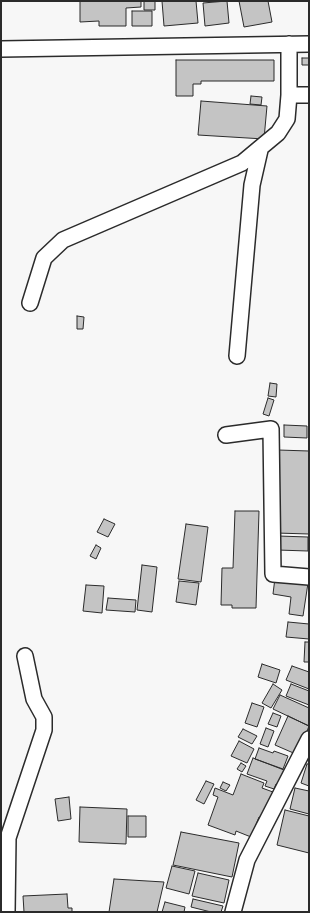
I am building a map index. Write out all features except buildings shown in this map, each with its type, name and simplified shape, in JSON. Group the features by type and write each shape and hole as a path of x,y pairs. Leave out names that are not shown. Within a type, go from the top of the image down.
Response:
{"street":[{"path":"30,303 44,258 63,240 242,163 260,150 278,133 287,119 289,95 289,44"},
{"path":"1,49 309,44"},
{"path":"289,95 308,96"},
{"path":"236,356 252,185 260,150"},
{"path":"226,435 271,429 273,574 309,577"},
{"path":"7,912 8,838 44,730 44,717 34,699 25,656"},
{"path":"233,912 247,860 309,739"}]}
